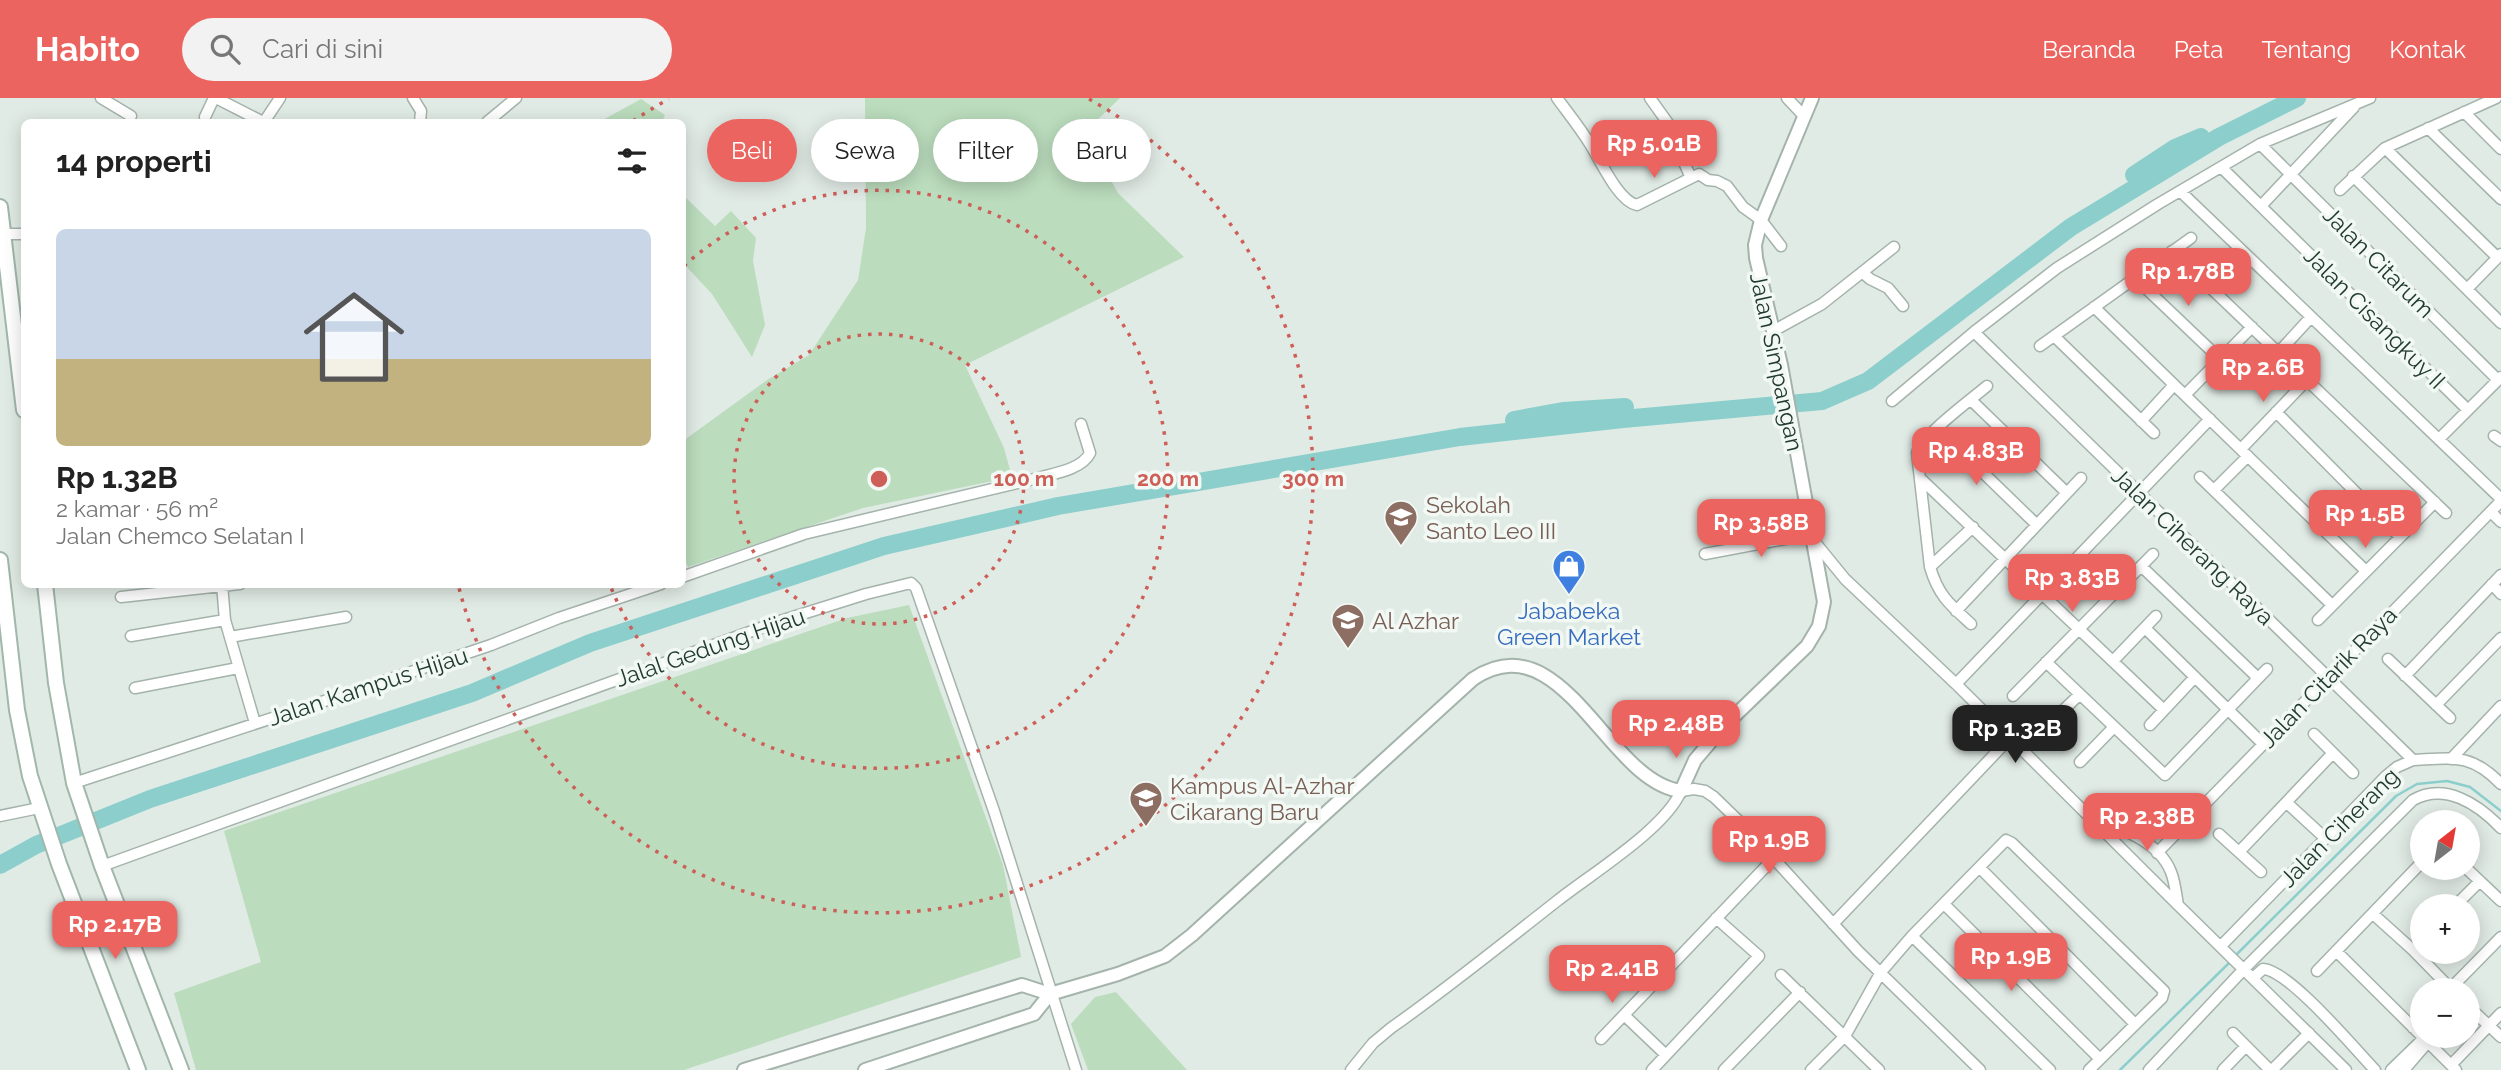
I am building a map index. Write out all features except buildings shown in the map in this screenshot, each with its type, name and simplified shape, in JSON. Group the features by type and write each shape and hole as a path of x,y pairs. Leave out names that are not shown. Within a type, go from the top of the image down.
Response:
{"main road":[{"path":"0,207 21,385"},
{"path":"0,560 20,734 41,812 138,1070"},
{"path":"45,588 56,683 74,783 101,863 181,1070"}],"street":[{"path":"102,98 131,116"},
{"path":"205,117 212,100 216,98 257,119"},
{"path":"265,119 280,98"},
{"path":"413,98 421,111 420,119"},
{"path":"491,119 516,98"},
{"path":"1557,98 1617,189 1631,204 1637,205 1699,174 1708,180 1722,182 1743,207 1761,220 1780,246"},
{"path":"1650,98 1685,146 1683,160 1691,178"},
{"path":"1787,98 1804,116"},
{"name":"Jalan Simpangan","path":"1681,791 1688,772 1723,727 1807,646 1819,626 1824,602 1781,365 1755,245 1761,220 1812,98"},
{"path":"1892,401 1974,332 2057,268 2260,144 2370,98"},
{"path":"2340,190 2385,148 2496,98"},
{"path":"2261,206 2358,103"},
{"path":"2464,112 2501,149"},
{"path":"2428,128 2501,199"},
{"path":"2492,140 2501,131"},
{"name":"Jalan Citarum","path":"2260,144 2500,378"},
{"path":"2385,148 2499,256 2467,289"},
{"name":"Jalan Cisangkuy II","path":"2221,167 2468,410"},
{"path":"2353,176 2500,319"},
{"path":"2180,191 2501,500"},
{"path":"3,234 21,233"},
{"path":"2040,346 2191,238"},
{"path":"1773,331 1822,304 1894,247"},
{"path":"2172,251 2446,513"},
{"path":"1861,272 1888,288 1903,306"},
{"path":"2135,278 2220,359"},
{"path":"2094,307 2366,571"},
{"path":"2278,353 2311,317"},
{"path":"2185,395 2252,327"},
{"name":"Jalan Ciherang Raya","path":"1974,332 2413,760"},
{"path":"2054,336 2154,433"},
{"path":"2439,439 2500,378"},
{"path":"2214,491 2276,412 2307,380"},
{"path":"2141,421 2174,385"},
{"path":"1971,624 1939,592 1930,567 1917,450 1937,428 1987,386"},
{"path":"1970,400 2067,493"},
{"path":"2276,412 2400,537"},
{"path":"1956,684 2210,419"},
{"path":"686,576 804,534 1034,479 1069,468 1084,462 1090,453 1081,424"},
{"path":"1937,428 2037,524"},
{"path":"2200,477 2332,605"},
{"path":"1920,478 2164,710"},
{"path":"1956,611 2081,478"},
{"name":"Jalan Citarik Raya","path":"2157,853 2501,500"},
{"path":"2318,620 2435,502"},
{"path":"2491,512 2501,522"},
{"path":"1930,567 1973,527"},
{"path":"1704,554 1813,538 1845,579 1956,684 2346,1070"},
{"path":"2013,696 2153,554"},
{"path":"2141,566 2258,678"},
{"path":"2405,676 2501,575"},
{"name":"Jalal Gedung Hijau","path":"101,863 780,621 911,583 916,588 994,811 1050,994"},
{"path":"2492,584 2501,594"},
{"path":"121,597 197,588"},
{"path":"222,588 225,621 255,723"},
{"name":"Jalan Kampus Hijau","path":"74,783 491,645 559,618 649,588"},
{"path":"2113,661 2157,616"},
{"path":"230,637 346,617"},
{"path":"131,636 225,621"},
{"path":"2145,628 2259,740"},
{"path":"2437,705 2501,638"},
{"path":"2388,659 2450,718"},
{"path":"2046,662 2165,775 2267,669"},
{"path":"744,1070 1022,985 1050,994 1118,974 1166,956 1473,679 1498,668 1523,667 1536,671 1572,698 1643,773 1664,786 1681,791 1705,791 1714,797 1833,924 1980,1070"},
{"path":"135,688 238,668"},
{"path":"2150,725 2195,677"},
{"path":"2047,726 2080,694"},
{"path":"2451,759 2499,713"},
{"path":"2080,762 2114,727"},
{"path":"2314,734 2353,773"},
{"path":"1833,924 2010,738"},
{"path":"2239,852 2333,753"},
{"name":"Jalan Ciherang","path":"2225,950 2229,937 2397,767 2413,760 2464,759 2482,766 2501,784"},
{"path":"1351,1070 1373,1043 1391,1028 1662,819 1681,791"},
{"path":"2149,1070 2241,966 2413,800 2424,794 2457,795 2500,826"},
{"path":"2287,803 2325,838"},
{"path":"0,816 41,812"},
{"path":"2095,823 2113,825 2139,839 2157,853 2172,874 2178,905"},
{"path":"2220,834 2261,872"},
{"path":"1811,1070 1845,1036 1881,972 2004,841 2011,842 2163,988 2162,998 2089,1070"},
{"path":"1601,1039 1774,858"},
{"path":"1980,868 2135,1024"},
{"path":"2317,971 2410,875"},
{"path":"2467,894 2480,881 2501,901"},
{"path":"1944,904 2100,1059"},
{"path":"2373,914 2410,947"},
{"path":"1652,1070 1759,956 1716,918"},
{"path":"1912,936 2050,1070"},
{"path":"2462,978 2501,937"},
{"path":"2336,951 2410,1025"},
{"path":"2426,964 2439,978"},
{"path":"2253,977 2263,969 2271,969 2289,981 2375,1070"},
{"path":"1781,975 1879,1070"},
{"path":"1724,1070 1800,992"},
{"path":"865,1070 1034,1014 1050,994"},
{"path":"1050,994 1076,1070"},
{"path":"2434,1048 2454,1068 2501,1013"},
{"path":"1624,1015 1666,1055"},
{"path":"2480,1017 2501,1037"},
{"path":"2233,1033 2271,1070 2309,1033"},
{"path":"2223,1070 2246,1046"},
{"path":"2391,1070 2417,1048"},
{"path":"2404,1070 2420,1048"}],"green space":[{"path":"865,98 1120,98 1098,119 1052,119 1052,182 1112,182 1118,193 1184,257 965,365 1004,448 1012,477 863,508 688,567 686,439 767,380 809,355 858,280 866,228 866,182 919,182 919,119 865,119"},
{"path":"641,99 665,115 663,119 604,119"},
{"path":"686,198 715,226 731,211 756,238 753,261 765,325 752,357 712,294 686,266"},
{"path":"909,605 1003,865 1021,957 684,1070 196,1070 174,993 261,962 224,831 847,618"},
{"path":"1116,992 1187,1070 1088,1070 1071,1024 1095,997"}],"waterway":[{"path":"0,865 36,845 150,799 472,693 590,643 884,546 1058,506 1460,437 1822,401 1868,381 2071,227 2219,137 2297,98"},
{"path":"2134,175 2175,148 2201,137"},
{"path":"1514,420 1563,411 1625,407"},
{"path":"2234,957 2396,796 2417,784 2447,781 2470,787 2501,811"},
{"path":"2120,1070 2230,962"}],"place":[{"name":"Sekolah Santo Leo III","path":"1401,547"},
{"name":"Jababeka Green Market","path":"1569,596"},
{"name":"Al Azhar","path":"1348,650"},
{"name":"Kampus Al-Azhar Cikarang Baru","path":"1146,828"}]}
